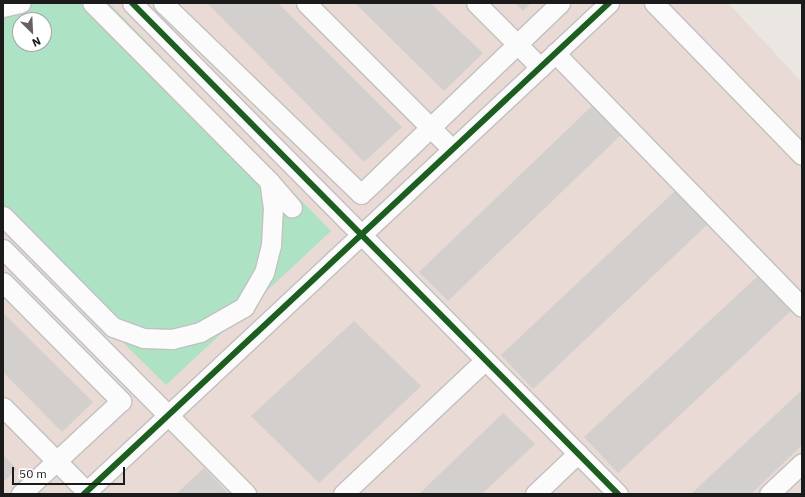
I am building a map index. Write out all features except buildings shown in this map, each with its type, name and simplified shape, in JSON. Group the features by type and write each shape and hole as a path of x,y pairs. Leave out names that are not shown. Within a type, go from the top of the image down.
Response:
{"street":[{"path":"3,8 21,3"},
{"path":"92,3 269,181 292,207"},
{"path":"132,3 618,494"},
{"path":"163,3 361,194 560,3"},
{"path":"306,3 452,149"},
{"path":"476,3 540,67"},
{"path":"3,407 57,461 86,493 609,3"},
{"path":"654,3 802,155"},
{"path":"555,53 802,307"},
{"path":"3,216 113,327 143,338 172,339 200,332 244,307 264,273 271,245 273,208 269,181"},
{"path":"3,249 246,494"},
{"path":"3,282 121,401 21,494"},
{"path":"244,307 263,327"},
{"path":"343,494 486,360"},
{"path":"535,494 578,453"},
{"path":"769,494 802,463"}],"shaded area":[{"path":"3,3 728,3 802,82 802,494 3,494"}],"green space":[{"path":"3,3 109,3 331,231 166,385 3,223"}],"cycle path":[{"path":"132,3 618,494"},
{"path":"84,494 609,3"}]}
